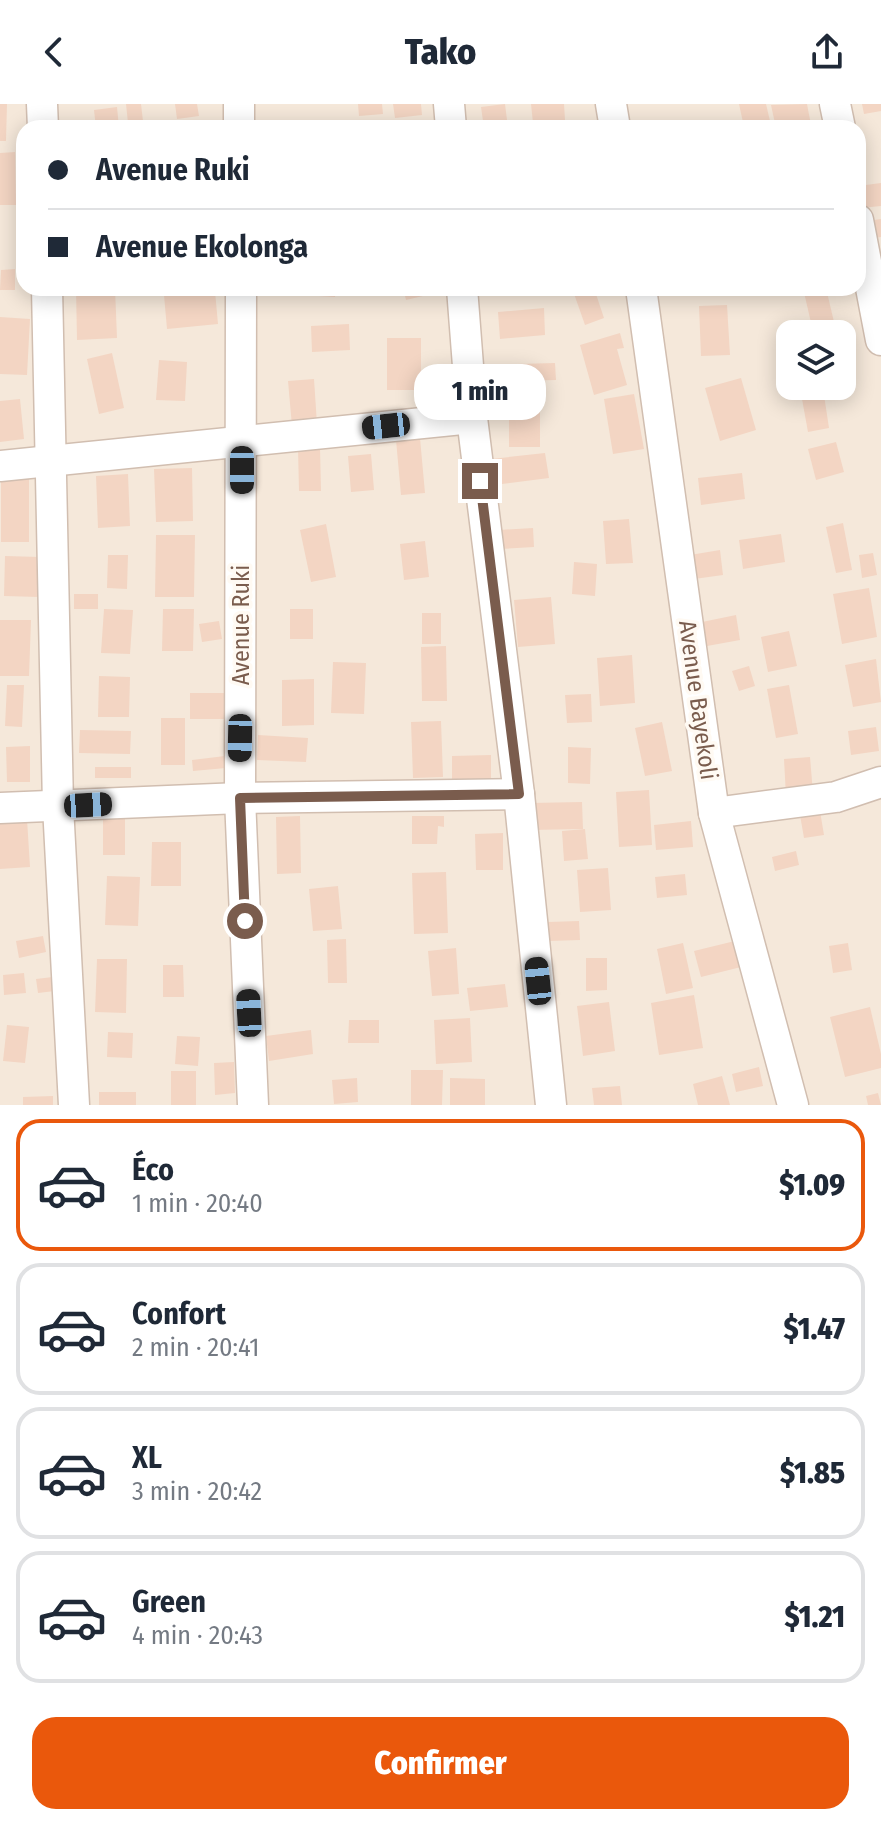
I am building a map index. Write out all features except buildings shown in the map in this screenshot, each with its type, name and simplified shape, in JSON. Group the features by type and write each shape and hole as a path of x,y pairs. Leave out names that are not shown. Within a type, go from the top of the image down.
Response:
{"street":[{"path":"866,262 881,340"},
{"path":"47,296 58,806 74,1105"},
{"name":"Avenue Ruki","path":"241,296 240,798 253,1105"},
{"path":"463,296 472,418 519,794 551,1105"},
{"name":"Avenue Bayekoli","path":"642,296 714,813 793,1105"},
{"path":"0,466 472,418"},
{"path":"714,813 836,797 881,782"},
{"path":"0,808 240,798 519,794"}],"shaded area":[{"path":"0,104 881,104 881,1105 0,1105"}],"route":[{"path":"245,921 240,798 519,794 480,481"}]}
